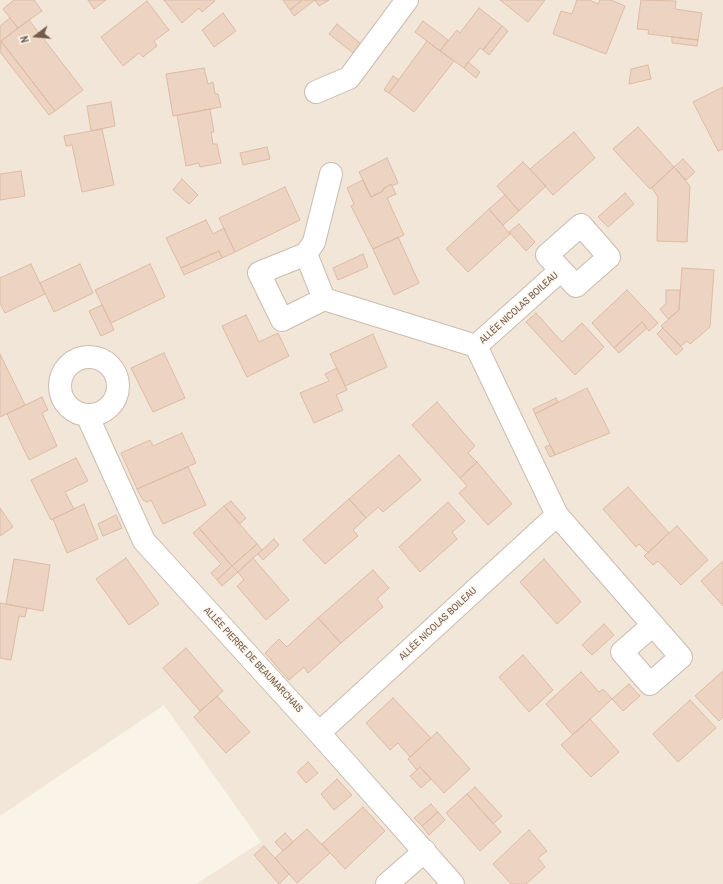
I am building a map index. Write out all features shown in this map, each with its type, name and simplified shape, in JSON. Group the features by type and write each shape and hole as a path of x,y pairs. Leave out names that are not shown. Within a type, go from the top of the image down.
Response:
{"street":[{"path":"316,92 350,78 407,0"},
{"path":"306,254 324,299 282,320 259,273 306,254 314,242 331,174"},
{"name":"ALLÉE NICOLAS BOILEAU","path":"476,346 561,270"},
{"name":"ALLÉE NICOLAS BOILEAU","path":"324,299 476,346 557,515 653,625"},
{"name":"ALLÉE PIERRE DE BEAUMARCHAIS","path":"87,414 144,542 319,733 453,884"},
{"name":"ALLÉE NICOLAS BOILEAU","path":"319,733 557,515"},
{"path":"387,884 425,851"}],"shaded area":[{"path":"0,0 723,0 723,884 196,884 261,842 164,705 0,816"}],"building":[{"path":"14,0 34,0 42,11 18,28 3,9"},
{"path":"88,0 106,0 94,9"},
{"path":"164,0 215,1 202,12 199,8 182,23"},
{"path":"283,0 302,0 290,10"},
{"path":"302,0 315,0 294,16 290,10"},
{"path":"315,0 329,0 319,6"},
{"path":"500,0 545,0 528,22"},
{"path":"577,0 589,0 598,4 600,0 611,0 625,6 606,54 553,34 561,11 572,14"},
{"path":"641,0 676,1 675,9 702,13 698,40 648,34 649,30 637,29"},
{"path":"147,1 169,30 154,41 157,46 143,57 139,53 123,66 101,37"},
{"path":"479,8 502,26 483,50 480,48 464,68 440,51 457,30 460,33"},
{"path":"223,13 236,31 214,47 202,30"},
{"path":"10,18 18,28 0,42 0,26"},
{"path":"29,20 83,90 55,111 1,41"},
{"path":"423,21 448,40 440,51 415,32"},
{"path":"337,24 360,43 353,53 329,34"},
{"path":"502,26 508,31 489,55 483,50"},
{"path":"672,37 698,40 697,46 672,43"},
{"path":"1,41 55,111 49,115 0,52"},
{"path":"427,41 454,61 414,112 389,93"},
{"path":"468,62 480,72 476,78 464,68"},
{"path":"648,65 651,79 629,84 631,69"},
{"path":"204,68 208,84 213,82 215,94 218,94 221,107 173,116 166,74"},
{"path":"393,76 399,80 389,93 384,90"},
{"path":"723,87 723,149 718,151 693,102"},
{"path":"111,102 115,126 91,131 87,106"},
{"path":"210,109 214,132 211,132 213,144 217,144 221,163 200,167 199,163 186,166 177,115"},
{"path":"638,127 674,167 650,189 613,149"},
{"path":"102,129 114,185 82,192 72,145 66,146 64,136"},
{"path":"574,132 595,158 553,195 530,169"},
{"path":"267,147 270,159 243,165 240,153"},
{"path":"387,158 398,183 392,186 391,184 383,189 383,191 371,197 359,172"},
{"path":"683,159 695,172 686,180 674,167"},
{"path":"523,162 546,186 519,211 497,186"},
{"path":"674,167 690,186 687,242 657,241 658,197 652,188"},
{"path":"21,171 25,196 0,200 0,174"},
{"path":"182,179 198,195 189,204 173,190"},
{"path":"363,180 371,197 383,191 383,189 391,184 396,194 387,198 404,235 373,249 351,206 354,204 347,188"},
{"path":"285,187 300,220 235,252 219,218"},
{"path":"625,193 634,204 608,227 598,217"},
{"path":"505,195 519,211 503,225 489,209"},
{"path":"489,209 510,234 468,272 446,249"},
{"path":"206,220 213,234 224,228 235,252 222,258 219,251 181,268 166,238"},
{"path":"519,224 535,242 526,251 509,232"},
{"path":"398,237 419,283 394,295 373,249"},
{"path":"219,251 222,258 184,275 181,268"},
{"path":"363,254 368,267 338,280 333,268"},
{"path":"31,264 45,294 5,313 0,303 0,278"},
{"path":"80,264 93,293 54,312 40,283"},
{"path":"150,264 165,297 111,323 95,290"},
{"path":"682,268 714,270 710,327 690,344 687,341 681,346 661,326 679,310"},
{"path":"627,290 658,323 649,331 642,322 614,348 592,323"},
{"path":"666,290 680,290 679,310 668,319 660,309 666,304"},
{"path":"102,305 114,330 101,336 89,311"},
{"path":"536,313 562,342 582,323 604,347 575,375 526,322"},
{"path":"246,315 259,342 278,333 289,356 247,377 222,326"},
{"path":"642,322 647,328 619,353 614,348"},
{"path":"663,328 683,349 676,355 657,334"},
{"path":"373,334 387,367 345,386 330,354"},
{"path":"164,353 185,398 153,412 131,368"},
{"path":"0,354 25,405 0,417"},
{"path":"337,368 347,390 336,395 343,410 314,423 300,393 329,381 325,374"},
{"path":"587,388 610,433 555,455 535,414"},
{"path":"42,397 48,410 42,413 57,446 29,460 7,414"},
{"path":"556,398 558,402 535,414 533,409"},
{"path":"437,402 475,446 468,453 477,462 460,478 412,425"},
{"path":"182,433 196,463 137,489 121,453 150,440 153,446"},
{"path":"550,445 555,455 550,457 545,447"},
{"path":"399,455 421,480 383,512 378,507 366,518 349,499"},
{"path":"76,458 88,481 65,492 74,509 51,520 31,480"},
{"path":"477,462 512,504 488,525 459,493 467,486 460,478"},
{"path":"188,467 206,505 163,524 151,500 147,502 143,500 137,489"},
{"path":"628,487 669,533 648,553 639,544 636,547 603,509"},
{"path":"349,499 366,518 353,530 358,536 325,564 303,540"},
{"path":"231,501 246,518 240,524 224,506"},
{"path":"448,502 465,521 452,532 457,539 420,572 399,547"},
{"path":"84,504 98,539 67,553 53,519"},
{"path":"224,506 257,544 232,566 199,528"},
{"path":"0,508 13,527 0,536"},
{"path":"116,515 122,528 103,536 98,524"},
{"path":"677,526 708,560 681,585 658,561 653,565 644,556"},
{"path":"199,528 232,566 217,580 211,573 221,564 193,533"},
{"path":"274,539 279,545 263,560 258,554"},
{"path":"257,544 262,550 238,572 232,566"},
{"path":"126,558 159,604 129,625 96,579"},
{"path":"253,558 289,600 266,620 237,586 244,580 238,572"},
{"path":"14,559 50,565 43,611 6,604"},
{"path":"544,559 581,602 557,624 520,582"},
{"path":"723,561 723,606 701,581"},
{"path":"232,566 238,572 222,586 217,580"},
{"path":"373,570 389,588 377,599 383,607 341,643 318,618"},
{"path":"0,603 27,608 25,617 19,616 11,660 0,658"},
{"path":"318,618 341,643 308,673 304,667 289,680 265,653 279,639 287,647"},
{"path":"604,624 614,635 592,655 582,645"},
{"path":"186,648 223,691 200,711 163,668"},
{"path":"523,655 553,690 529,712 499,677"},
{"path":"723,671 723,717 719,721 695,696"},
{"path":"581,672 599,692 603,689 612,699 573,735 546,704"},
{"path":"629,684 640,696 623,711 612,699"},
{"path":"217,696 250,732 226,753 194,717"},
{"path":"393,698 431,738 410,757 398,743 390,750 366,723"},
{"path":"690,700 716,728 678,762 653,734"},
{"path":"590,719 619,752 591,777 561,745"},
{"path":"437,732 470,769 444,793 420,767 417,770 408,759"},
{"path":"308,762 318,773 306,783 297,772"},
{"path":"420,767 431,779 421,788 410,776"},
{"path":"337,779 352,795 334,810 321,794"},
{"path":"475,787 502,816 493,824 467,794"},
{"path":"467,794 501,832 480,851 446,813"},
{"path":"431,804 438,812 422,826 414,818"},
{"path":"363,807 385,831 345,869 322,844"},
{"path":"438,812 445,820 429,835 422,826"},
{"path":"307,829 330,853 297,883 275,858"},
{"path":"529,830 547,851 538,858 545,867 526,884 511,884 493,864"},
{"path":"285,833 293,842 283,851 275,842"},
{"path":"264,846 289,874 279,884 254,855"}]}
